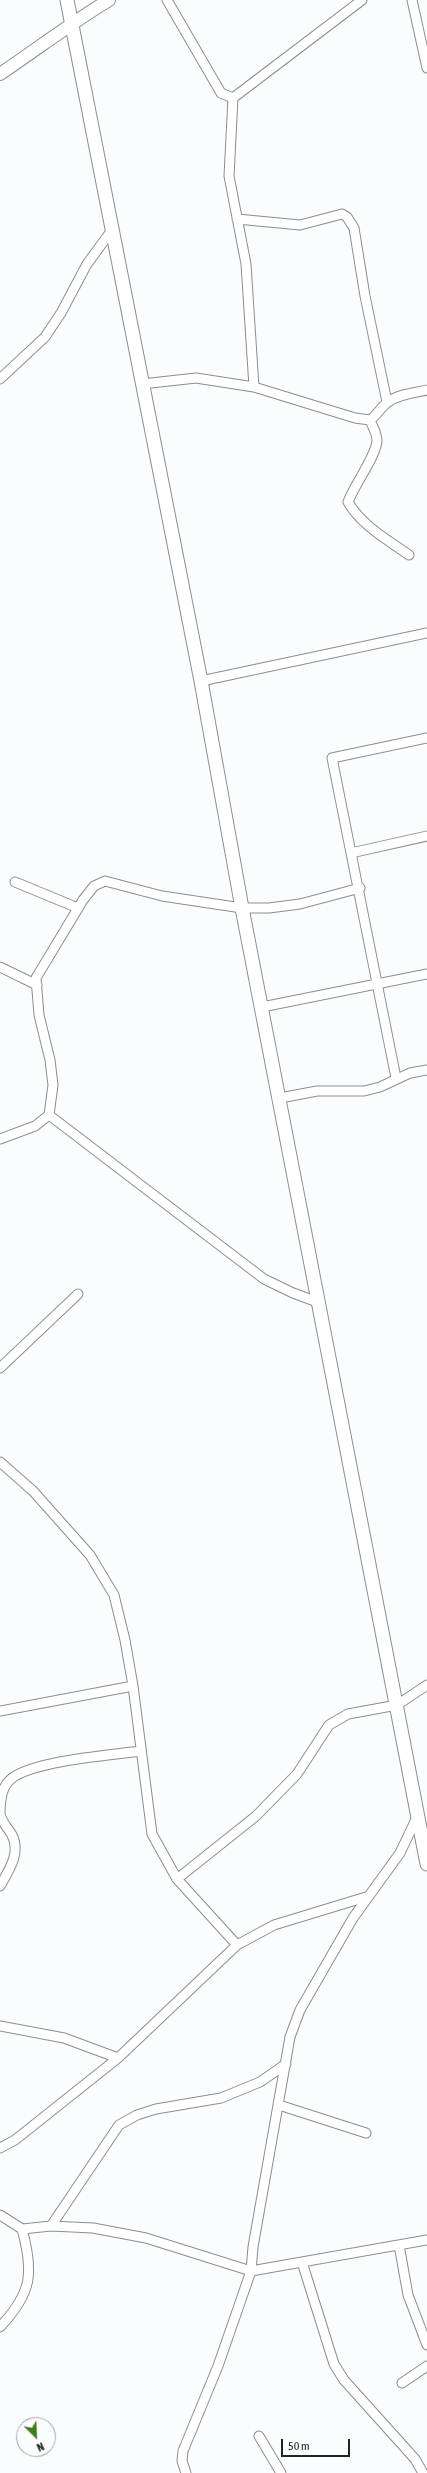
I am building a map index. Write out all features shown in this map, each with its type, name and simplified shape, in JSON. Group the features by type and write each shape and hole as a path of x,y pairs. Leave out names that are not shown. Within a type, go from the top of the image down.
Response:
{"main road":[{"path":"67,0 201,681 242,908 320,1302 427,1864"}],"street":[{"path":"0,74 59,34 72,22 109,0"},
{"path":"167,0 221,93 233,98"},
{"path":"254,387 246,264 229,176 229,152 233,98 362,0"},
{"path":"412,0 427,68"},
{"path":"237,219 300,225 342,214 347,217 354,228 365,296 387,402"},
{"path":"1,377 45,337 61,313 87,264 112,230"},
{"path":"142,384 196,378 254,387 355,418 370,420 378,414 387,402 402,395 427,390"},
{"path":"370,420 377,440 371,458 352,490 348,502 353,510 372,529 409,555"},
{"path":"201,681 427,634"},
{"path":"396,1078 360,888 351,853 332,758 427,738"},
{"path":"351,853 427,836"},
{"path":"0,1139 35,1126 49,1116 53,1085 50,1060 39,1015 36,978 78,908 94,886 106,881 162,896 242,908 269,908 300,904 360,888"},
{"path":"15,882 78,908"},
{"path":"0,967 37,985"},
{"path":"262,1007 427,974"},
{"path":"280,1098 317,1091 364,1091 380,1087 396,1078 427,1070"},
{"path":"49,1116 264,1279 293,1293 320,1302"},
{"path":"0,1368 78,1294"},
{"path":"0,1462 33,1491 90,1555 114,1595 125,1640 133,1686 140,1751 152,1834 177,1879 237,1945"},
{"path":"177,1879 256,1816 297,1774 329,1725 348,1714 397,1705 427,1685"},
{"path":"0,1711 133,1686"},
{"path":"0,1886 13,1862 16,1849 0,1815 1,1796 8,1781 20,1772 65,1760 140,1751"},
{"path":"186,2473 182,2462 183,2451 218,2366 251,2271 253,2247 280,2105 290,2037 300,2010 366,1897 400,1853 418,1815"},
{"path":"0,2148 15,2140 118,2058 237,1945 274,1925 366,1897"},
{"path":"0,2026 64,2038 118,2058"},
{"path":"51,2226 119,2125 137,2115 221,2098 260,2082 286,2064"},
{"path":"280,2105 366,2133"},
{"path":"0,2215 22,2229 51,2226 93,2228 146,2238 251,2271 427,2240"},
{"path":"0,2327 20,2301 29,2282 29,2256 22,2229"},
{"path":"399,2245 408,2295 427,2345"},
{"path":"302,2262 334,2364 344,2380 415,2458 423,2473"},
{"path":"402,2383 427,2366"},
{"path":"259,2436 281,2473"}]}
